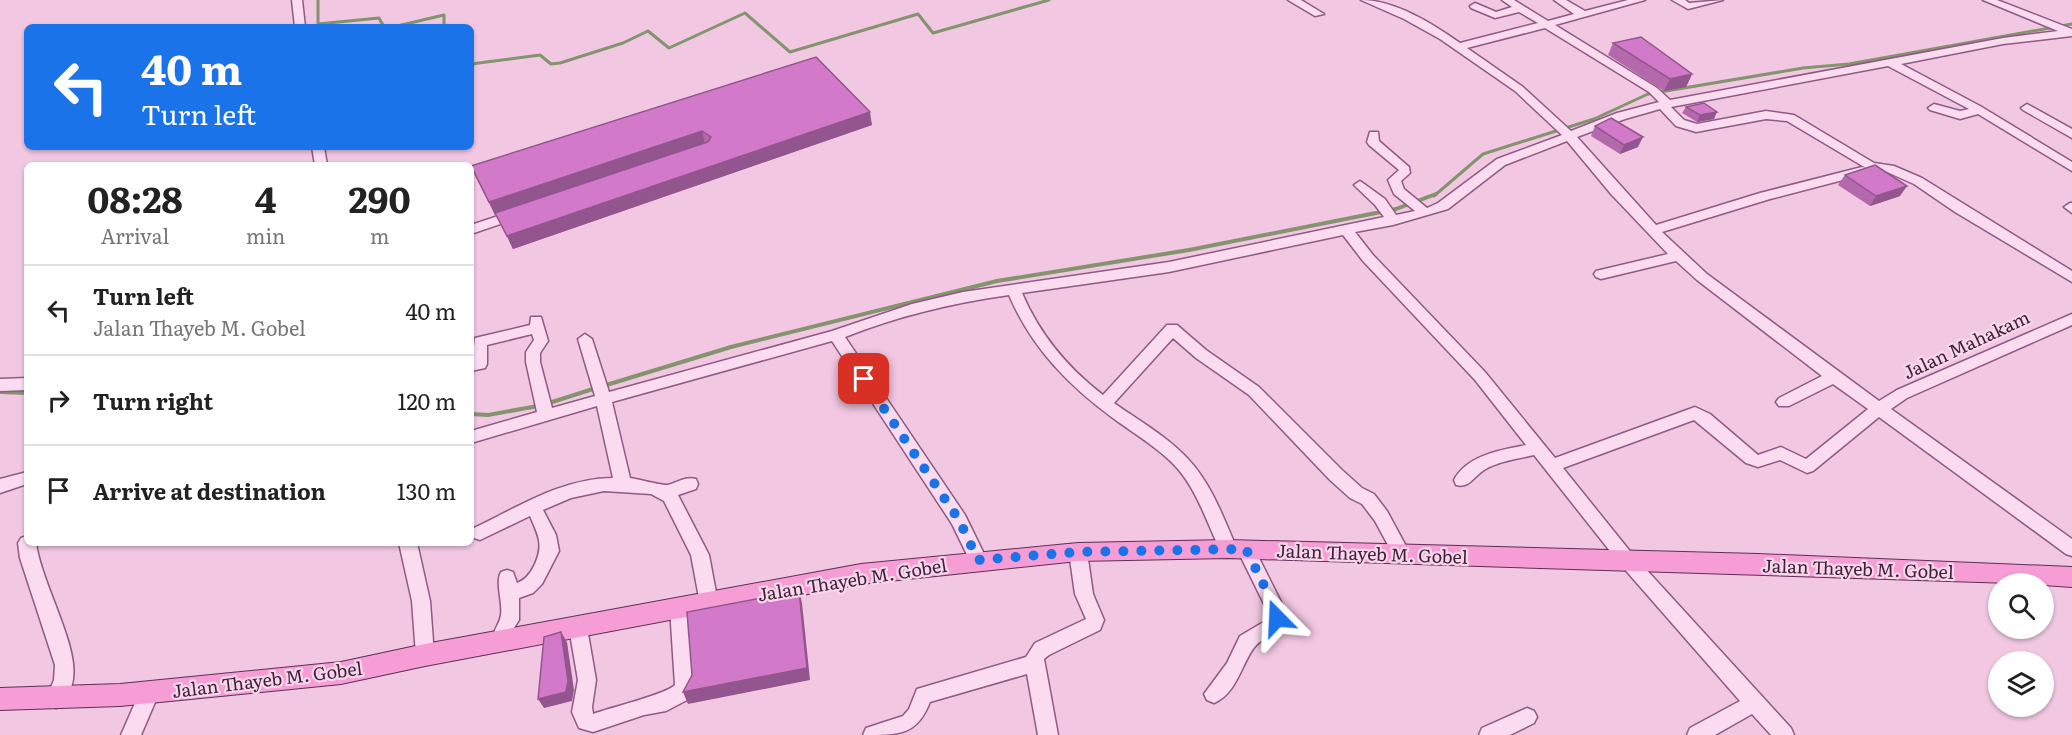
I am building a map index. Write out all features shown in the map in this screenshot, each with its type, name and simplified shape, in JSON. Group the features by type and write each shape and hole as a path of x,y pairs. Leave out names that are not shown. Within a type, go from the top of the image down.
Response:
{"main road":[{"name":"Jalan Thayeb M. Gobel","path":"0,699 56,699 149,693 341,673 425,655 861,574 978,560 1078,552 1237,549 1401,553 2072,577"}],"street":[{"path":"297,0 300,24"},
{"path":"1293,0 1319,14"},
{"path":"1366,0 1408,17 1459,47 1520,89 1564,131 1585,157 1678,256 1720,292 1833,377 2046,528 2072,549"},
{"path":"1507,0 1660,98 1680,123 1696,128 1766,116 1786,117 1871,166 1890,169 1918,181 2072,277"},
{"path":"1559,0 1582,14"},
{"path":"1459,47 1640,0"},
{"path":"1677,0 1688,6 1718,0"},
{"path":"1988,0 2070,32"},
{"path":"1475,6 1495,15 1522,8"},
{"path":"474,436 544,408 601,390 735,361 836,335 866,322 963,297 1169,267 1347,231 1389,214 1425,213 1443,206 1501,162 1564,131 1622,116 1660,98 1891,63 2003,41 2070,32"},
{"path":"1891,63 1979,110 2072,167"},
{"path":"1934,108 1957,115 1979,110"},
{"path":"2027,108 2072,134"},
{"path":"1374,135 1376,145 1395,158 1405,170 1394,183 1411,203 1425,213"},
{"path":"1654,230 1765,196 1862,171 1871,166"},
{"path":"1360,184 1389,214"},
{"path":"474,229 533,208"},
{"path":"1347,231 1374,265 1480,376 1627,560 1784,735"},
{"path":"1601,274 1678,256"},
{"path":"1013,289 1032,333 1067,374 1182,463 1218,523 1277,612 1277,618 1269,630 1247,642 1234,669 1214,694"},
{"name":"Jalan Mahakam","path":"1551,466 1695,413 1752,459 1758,461 1781,453 1807,467 1879,409 1902,394 2072,319"},
{"path":"474,365 480,364 480,342 536,324 541,344 533,352 533,362 544,408"},
{"path":"1104,404 1172,329 1201,354 1254,391 1336,475 1356,493 1368,499 1381,516 1401,553"},
{"path":"836,335 959,520 978,560"},
{"path":"585,339 601,390 623,484"},
{"path":"1784,402 1833,377"},
{"path":"0,385 24,384"},
{"path":"1462,480 1468,472 1486,462 1537,448"},
{"path":"0,486 24,479"},
{"path":"480,533 562,494 598,485 623,484 665,492 690,484"},
{"path":"665,492 674,501 700,555 708,603"},
{"path":"502,641 503,629 510,620 509,585 527,588 536,579 550,551 547,535 534,508"},
{"path":"28,546 38,588 63,656 65,676 56,699"},
{"path":"409,546 421,601 425,655"},
{"path":"1048,735 1034,663 1036,655 1042,649 1094,624 1084,594 1078,552"},
{"path":"578,628 587,683 582,701 582,717 586,722 593,723 644,706 666,702 680,694 685,687 679,608"},
{"path":"873,735 895,729 913,720 917,716 920,699 924,695 1004,674 1034,663"},
{"path":"131,735 149,693"},
{"path":"1697,735 1754,703"},
{"path":"1488,735 1527,717"}],"building":[{"path":"1641,37 1692,74 1670,79 1613,43"},
{"path":"816,57 870,112 507,236 495,213 708,142 711,137 702,131 489,202 474,172 474,165"},
{"path":"1704,103 1717,112 1700,115 1686,107"},
{"path":"1611,118 1643,137 1624,145 1595,126"},
{"path":"1875,165 1907,186 1876,196 1845,175"},
{"path":"799,591 807,668 683,692 692,675 687,612"},
{"path":"561,632 568,681 566,692 538,699 544,637"}],"waterway":[{"path":"318,0 318,24"},
{"path":"474,64 540,55 551,64 560,63 623,43 648,31 669,48 745,13 790,52 918,14 933,33 1049,0"},
{"path":"406,24 444,15 444,24"},
{"path":"318,24 379,18 382,24"},
{"path":"1434,196 1483,154 1594,119 1648,94 1803,68 1849,64 2072,24"},
{"path":"603,386 731,347 997,281 1189,250 1396,209 1436,194"},
{"path":"546,404 596,388"},
{"path":"0,392 24,393"},
{"path":"474,414 488,415 538,406"}],"route":[{"path":"864,379 925,466 959,520 978,560 1078,552 1246,549 1277,612 1277,618"}]}
